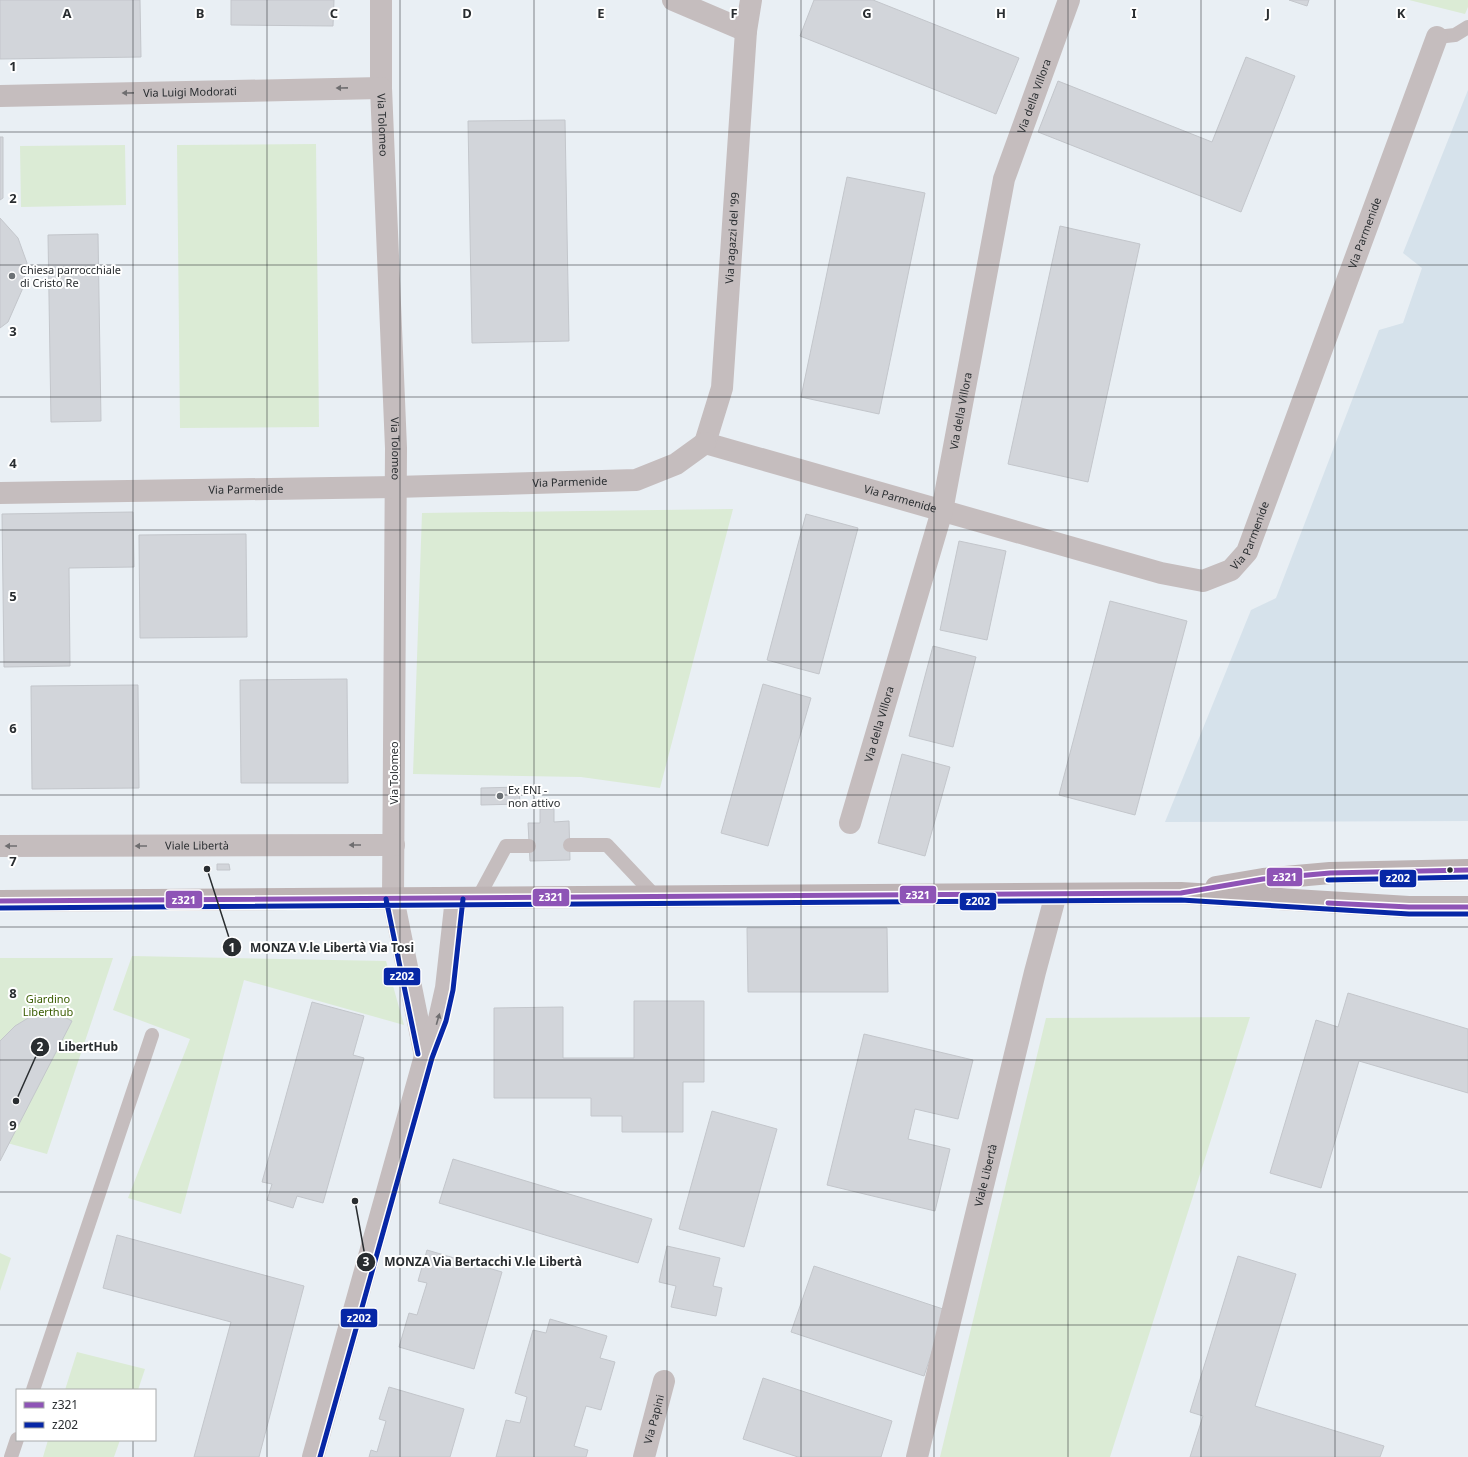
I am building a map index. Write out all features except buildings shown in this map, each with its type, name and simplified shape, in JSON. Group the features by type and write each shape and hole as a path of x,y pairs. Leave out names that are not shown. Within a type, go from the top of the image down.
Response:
{"main road":[{"path":"1180,893 1263,879 1330,873 1468,870"},
{"path":"0,901 1180,893 1394,906 1468,907"}],"street":[{"name":"Via Tolomeo","path":"381,0 380,88 396,448 393,898 426,1056"},
{"path":"673,0 746,30"},
{"name":"Via ragazzi del '99","path":"705,444 722,388 746,30 751,0"},
{"name":"Via della Villora","path":"850,823 942,510 1004,179 1069,0"},
{"name":"Via Parmenide","path":"0,493 395,487 636,480 676,464 705,444 1161,573 1203,581 1231,570 1247,552 1437,37"},
{"name":"Via Luigi Modorati","path":"0,96 380,88"},
{"name":"Viale Libertà","path":"0,846 394,845"},
{"name":"Viale Libertà","path":"917,1457 1035,972 1056,894"},
{"path":"313,1457 426,1056 439,1019 446,988 456,898"},
{"name":"Via Papini","path":"644,1457 664,1381"}],"lane":[{"path":"1437,37 1455,36 1468,26"},
{"path":"570,845 607,845 656,897"},
{"path":"478,898 506,846 529,846"},
{"path":"34,1389 152,1035"},
{"path":"11,1457 17,1441"}],"shaded area":[{"path":"1468,90 1468,821 1165,822 1251,610 1276,598 1379,330 1403,323 1422,268 1403,253"}],"green space":[{"path":"1409,0 1468,0 1468,7 1465,14"},
{"path":"316,144 319,427 180,428 177,145"},
{"path":"125,145 126,205 21,207 20,146"},
{"path":"733,509 660,788 581,777 413,774 422,513"},
{"path":"132,956 386,961 404,1025 244,980 181,1214 128,1198 190,1039 113,1010"},
{"name":"Giardino Liberthub","path":"0,958 113,958 47,1154 0,1141"},
{"path":"1250,1017 1110,1457 940,1457 1046,1018"},
{"path":"0,1253 11,1258 0,1291"},
{"path":"77,1352 145,1369 138,1389 65,1389"},
{"path":"48,1441 120,1441 114,1457 43,1457"}],"transit line":[{"name":"z321","path":"0,901 1181,893 1263,879 1330,873 1468,870"},
{"name":"z202","path":"1328,880 1468,877"},
{"name":"z202","path":"386,899 418,1054"},
{"name":"z202","path":"320,1457 432,1058 446,1021 453,990 463,899"},
{"name":"z202","path":"0,908 1181,900 1409,914 1468,914"},
{"name":"z321","path":"1328,903 1409,907 1468,907"}],"place":[{"name":"Chiesa parrocchiale di Cristo Re","path":"12,276"},
{"name":"Ex ENI - non attivo","path":"500,796"},
{"name":"MONZA V.le Libertà Via Tosi","path":"207,869"},
{"name":"LibertHub","path":"16,1101"},
{"name":"MONZA Via Bertacchi V.le Libertà","path":"355,1201"}]}
